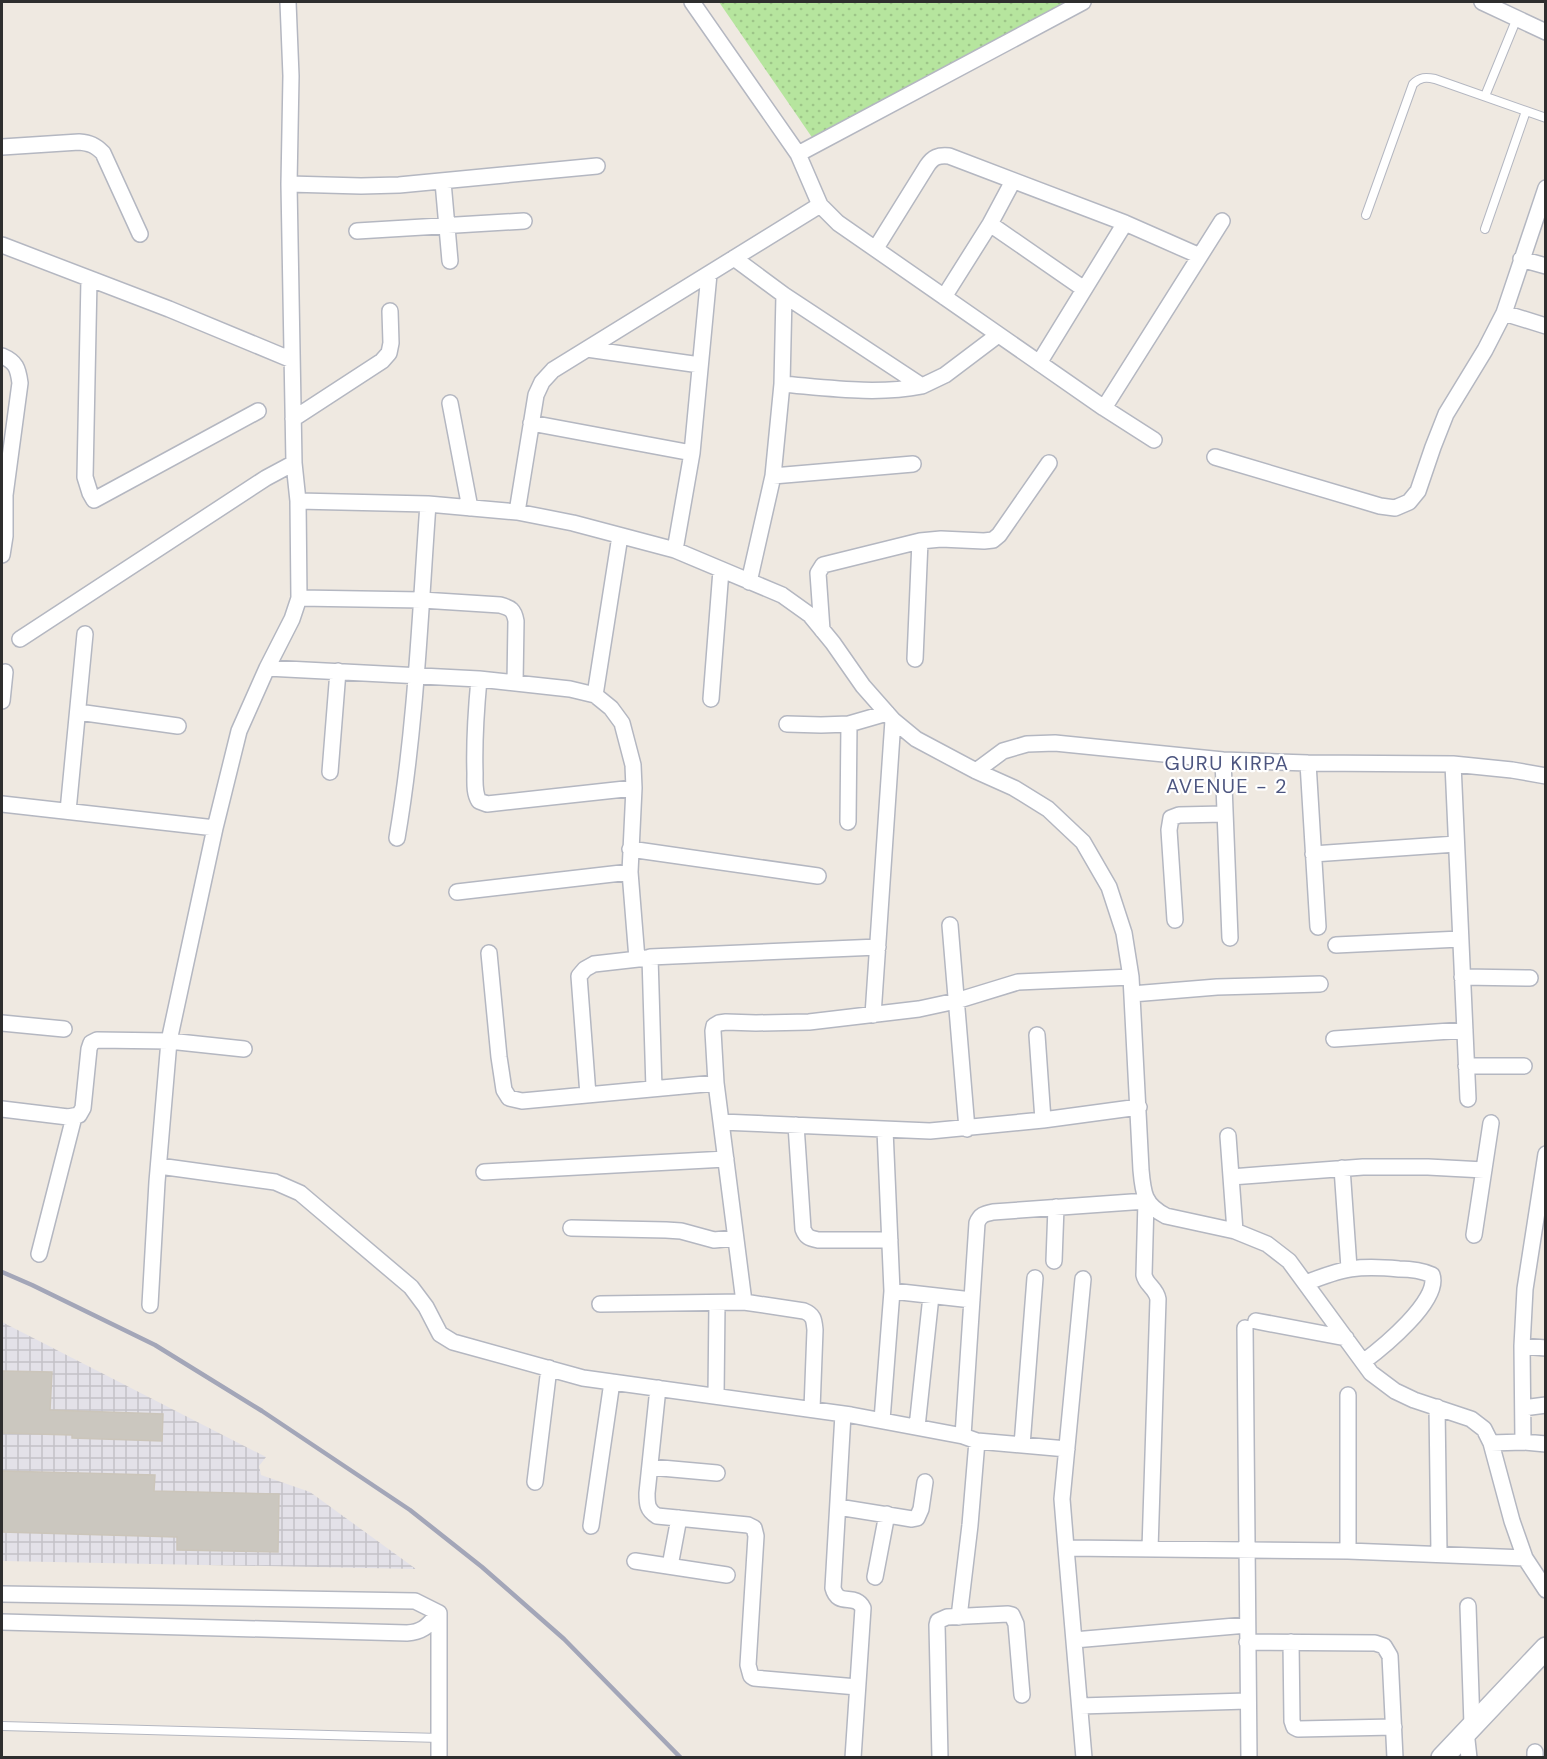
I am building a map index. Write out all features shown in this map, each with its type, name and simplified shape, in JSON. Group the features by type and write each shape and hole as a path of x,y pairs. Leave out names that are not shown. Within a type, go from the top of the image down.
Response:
{"street":[{"path":"150,1305 169,1041 215,828 239,731 292,619 299,598 298,501 293,419 289,184 291,76 288,2"},
{"path":"693,2 798,154 820,205 838,223 1104,408 1154,440"},
{"path":"798,154 1083,2"},
{"path":"1482,2 1545,32"},
{"path":"2,147 79,142 96,146 103,153 140,234"},
{"path":"876,248 932,158 940,155 949,156 1125,223 1200,256"},
{"path":"289,184 361,186 443,182 597,166"},
{"path":"944,297 1014,181"},
{"path":"443,182 450,261"},
{"path":"1215,457 1380,506 1395,508 1409,502 1418,491 1432,447 1446,414 1485,350 1504,313 1545,188"},
{"path":"517,512 536,395 542,382 553,370 820,205"},
{"path":"357,231 524,221"},
{"path":"1104,408 1222,221"},
{"path":"1039,363 1125,223"},
{"path":"990,224 1084,289"},
{"path":"2,246 169,309 292,360"},
{"path":"734,258 784,295 922,386"},
{"path":"1521,259 1545,266"},
{"path":"675,550 692,453 709,274"},
{"path":"89,279 85,477 94,500 258,411"},
{"path":"749,582 773,477 782,384 784,295"},
{"path":"293,419 382,361 389,353 391,343 390,311"},
{"path":"1504,313 1545,326"},
{"path":"782,384 873,391 901,390 922,386 945,375 998,335"},
{"path":"587,349 700,366"},
{"path":"2,356 16,365 20,383 3,494 5,536 2,555"},
{"path":"450,403 470,508"},
{"path":"531,423 692,453"},
{"path":"20,639 266,478 294,463"},
{"path":"822,630 818,573 823,565 920,541 942,538 993,540 999,535 1049,463"},
{"path":"773,477 913,464"},
{"path":"298,501 428,504 517,512 573,523 675,550 782,596 810,615 863,686 890,717 916,739 1014,788 1048,808 1083,842 1109,887 1124,933 1131,977 1142,1187 1146,1201 1144,1275 1147,1284 1157,1293 1158,1299 1150,1549"},
{"path":"397,838 411,746 428,504"},
{"path":"595,694 620,536"},
{"path":"915,659 920,541"},
{"path":"711,699 721,570"},
{"path":"299,598 422,600 510,607 516,621 515,683"},
{"path":"68,811 85,634"},
{"path":"267,668 479,679 570,689 595,694 611,708 622,723 633,765 630,872 644,958 654,1089"},
{"path":"2,701 5,672"},
{"path":"330,772 338,672"},
{"path":"479,679 474,753 476,797 479,801 487,804 634,788"},
{"path":"78,712 178,726"},
{"path":"787,724 849,724 890,717"},
{"path":"873,1015 890,717"},
{"path":"848,822 849,724"},
{"path":"976,771 1003,751 1027,744 1056,743 1223,760 1453,764 1545,776"},
{"path":"1223,760 1230,938"},
{"path":"1308,763 1318,927"},
{"path":"1453,764 1468,1099"},
{"path":"2,804 215,828"},
{"path":"1175,920 1169,830 1172,818 1179,815 1224,814"},
{"path":"1313,854 1456,844"},
{"path":"630,849 818,876"},
{"path":"457,892 630,872"},
{"path":"950,925 967,1129"},
{"path":"1336,945 1460,939"},
{"path":"588,1095 579,976 594,964 644,958 878,947"},
{"path":"489,953 499,1057 504,1090 509,1098 522,1101 716,1083"},
{"path":"744,1302 716,1083 714,1026 719,1023 809,1022 919,1009 956,1001 1018,982 1131,977"},
{"path":"1462,977 1530,978"},
{"path":"1132,994 1217,987 1320,984"},
{"path":"2,1023 64,1029"},
{"path":"1334,1039 1465,1030"},
{"path":"1037,1035 1043,1120"},
{"path":"2,1109 74,1117 79,1115 83,1108 89,1049 91,1043 97,1040 169,1041 244,1049"},
{"path":"1466,1066 1524,1066"},
{"path":"721,1122 930,1131 967,1129 1138,1107"},
{"path":"39,1254 74,1117"},
{"path":"1474,1235 1491,1123"},
{"path":"796,1125 805,1234 818,1240 890,1240"},
{"path":"882,1420 892,1291 885,1130"},
{"path":"1228,1136 1235,1231"},
{"path":"1523,1442 1522,1346 1525,1289 1545,1154"},
{"path":"484,1172 726,1159"},
{"path":"159,1166 275,1182 289,1187 311,1202 411,1287 426,1306 440,1334 446,1339 583,1378 812,1409 882,1420 970,1438 1067,1449"},
{"path":"1231,1177 1342,1168 1417,1167 1484,1170"},
{"path":"1342,1168 1348,1268"},
{"path":"958,1617 970,1525 972,1300 979,1218 993,1212 1146,1201"},
{"path":"1146,1201 1155,1211 1166,1216 1235,1231 1267,1244 1289,1261 1371,1373 1395,1391 1414,1400 1471,1419 1484,1429 1491,1443 1512,1521 1525,1558 1545,1590"},
{"path":"1054,1261 1056,1207"},
{"path":"571,1228 666,1230 681,1231 714,1240 735,1238"},
{"path":"1305,1283 1348,1268 1381,1267 1413,1270 1432,1275 1433,1287 1419,1310 1384,1347 1363,1362"},
{"path":"1022,1445 1035,1278"},
{"path":"1083,1279 1062,1499 1084,1758"},
{"path":"892,1291 972,1300"},
{"path":"917,1427 931,1296"},
{"path":"600,1304 744,1302 811,1314 815,1330 812,1409"},
{"path":"716,1396 717,1303"},
{"path":"1249,1758 1247,1624 1251,1324 1346,1338"},
{"path":"1522,1346 1545,1348"},
{"path":"535,1482 549,1368"},
{"path":"591,1526 612,1382"},
{"path":"658,1388 647,1504 650,1511 657,1516 748,1525 754,1528 756,1536 748,1665 751,1676 857,1687"},
{"path":"1348,1395 1348,1551"},
{"path":"1522,1408 1545,1405"},
{"path":"1437,1407 1439,1553"},
{"path":"843,1414 833,1588 838,1598 857,1601 863,1608 853,1758"},
{"path":"1491,1443 1545,1444"},
{"path":"650,1467 717,1473"},
{"path":"838,1506 916,1518 921,1509 925,1482"},
{"path":"875,1577 887,1514"},
{"path":"670,1566 679,1518"},
{"path":"1066,1548 1348,1551 1525,1558"},
{"path":"635,1560 727,1575"},
{"path":"2,1594 415,1601 439,1613"},
{"path":"1467,1606 1469,1758"},
{"path":"2,1622 407,1633 418,1632 426,1628 439,1613"},
{"path":"439,1613 439,1758"},
{"path":"940,1758 937,1625 941,1618 1012,1615 1016,1624 1022,1695"},
{"path":"1074,1640 1247,1624"},
{"path":"1247,1642 1375,1643 1384,1646 1390,1656 1395,1758"},
{"path":"1291,1642 1294,1727 1298,1729 1394,1727"},
{"path":"1442,1758 1545,1648"},
{"path":"1080,1706 1247,1701"}],"lane":[{"path":"1485,96 1517,18"},
{"path":"1366,215 1413,84 1418,79 1425,77 1435,79 1545,118"},
{"path":"1485,229 1526,111"},
{"path":"2,1726 440,1738"}],"shaded area":[{"path":"2,1322 266,1457 259,1466 261,1475 310,1492 416,1569 2,1561"}],"green space":[{"path":"719,2 1079,2 820,149"}],"building":[{"path":"2,1371 52,1372 50,1410 163,1414 162,1441 2,1433"},
{"path":"2,1471 155,1475 154,1491 279,1494 278,1552 177,1550 177,1537 2,1532"}],"railway":[{"path":"2,1272 155,1345 262,1411 410,1510 482,1567 564,1639 681,1758"}],"district":[{"name":"GURU KIRPA AVENUE - 2","path":"1227,774"}]}
